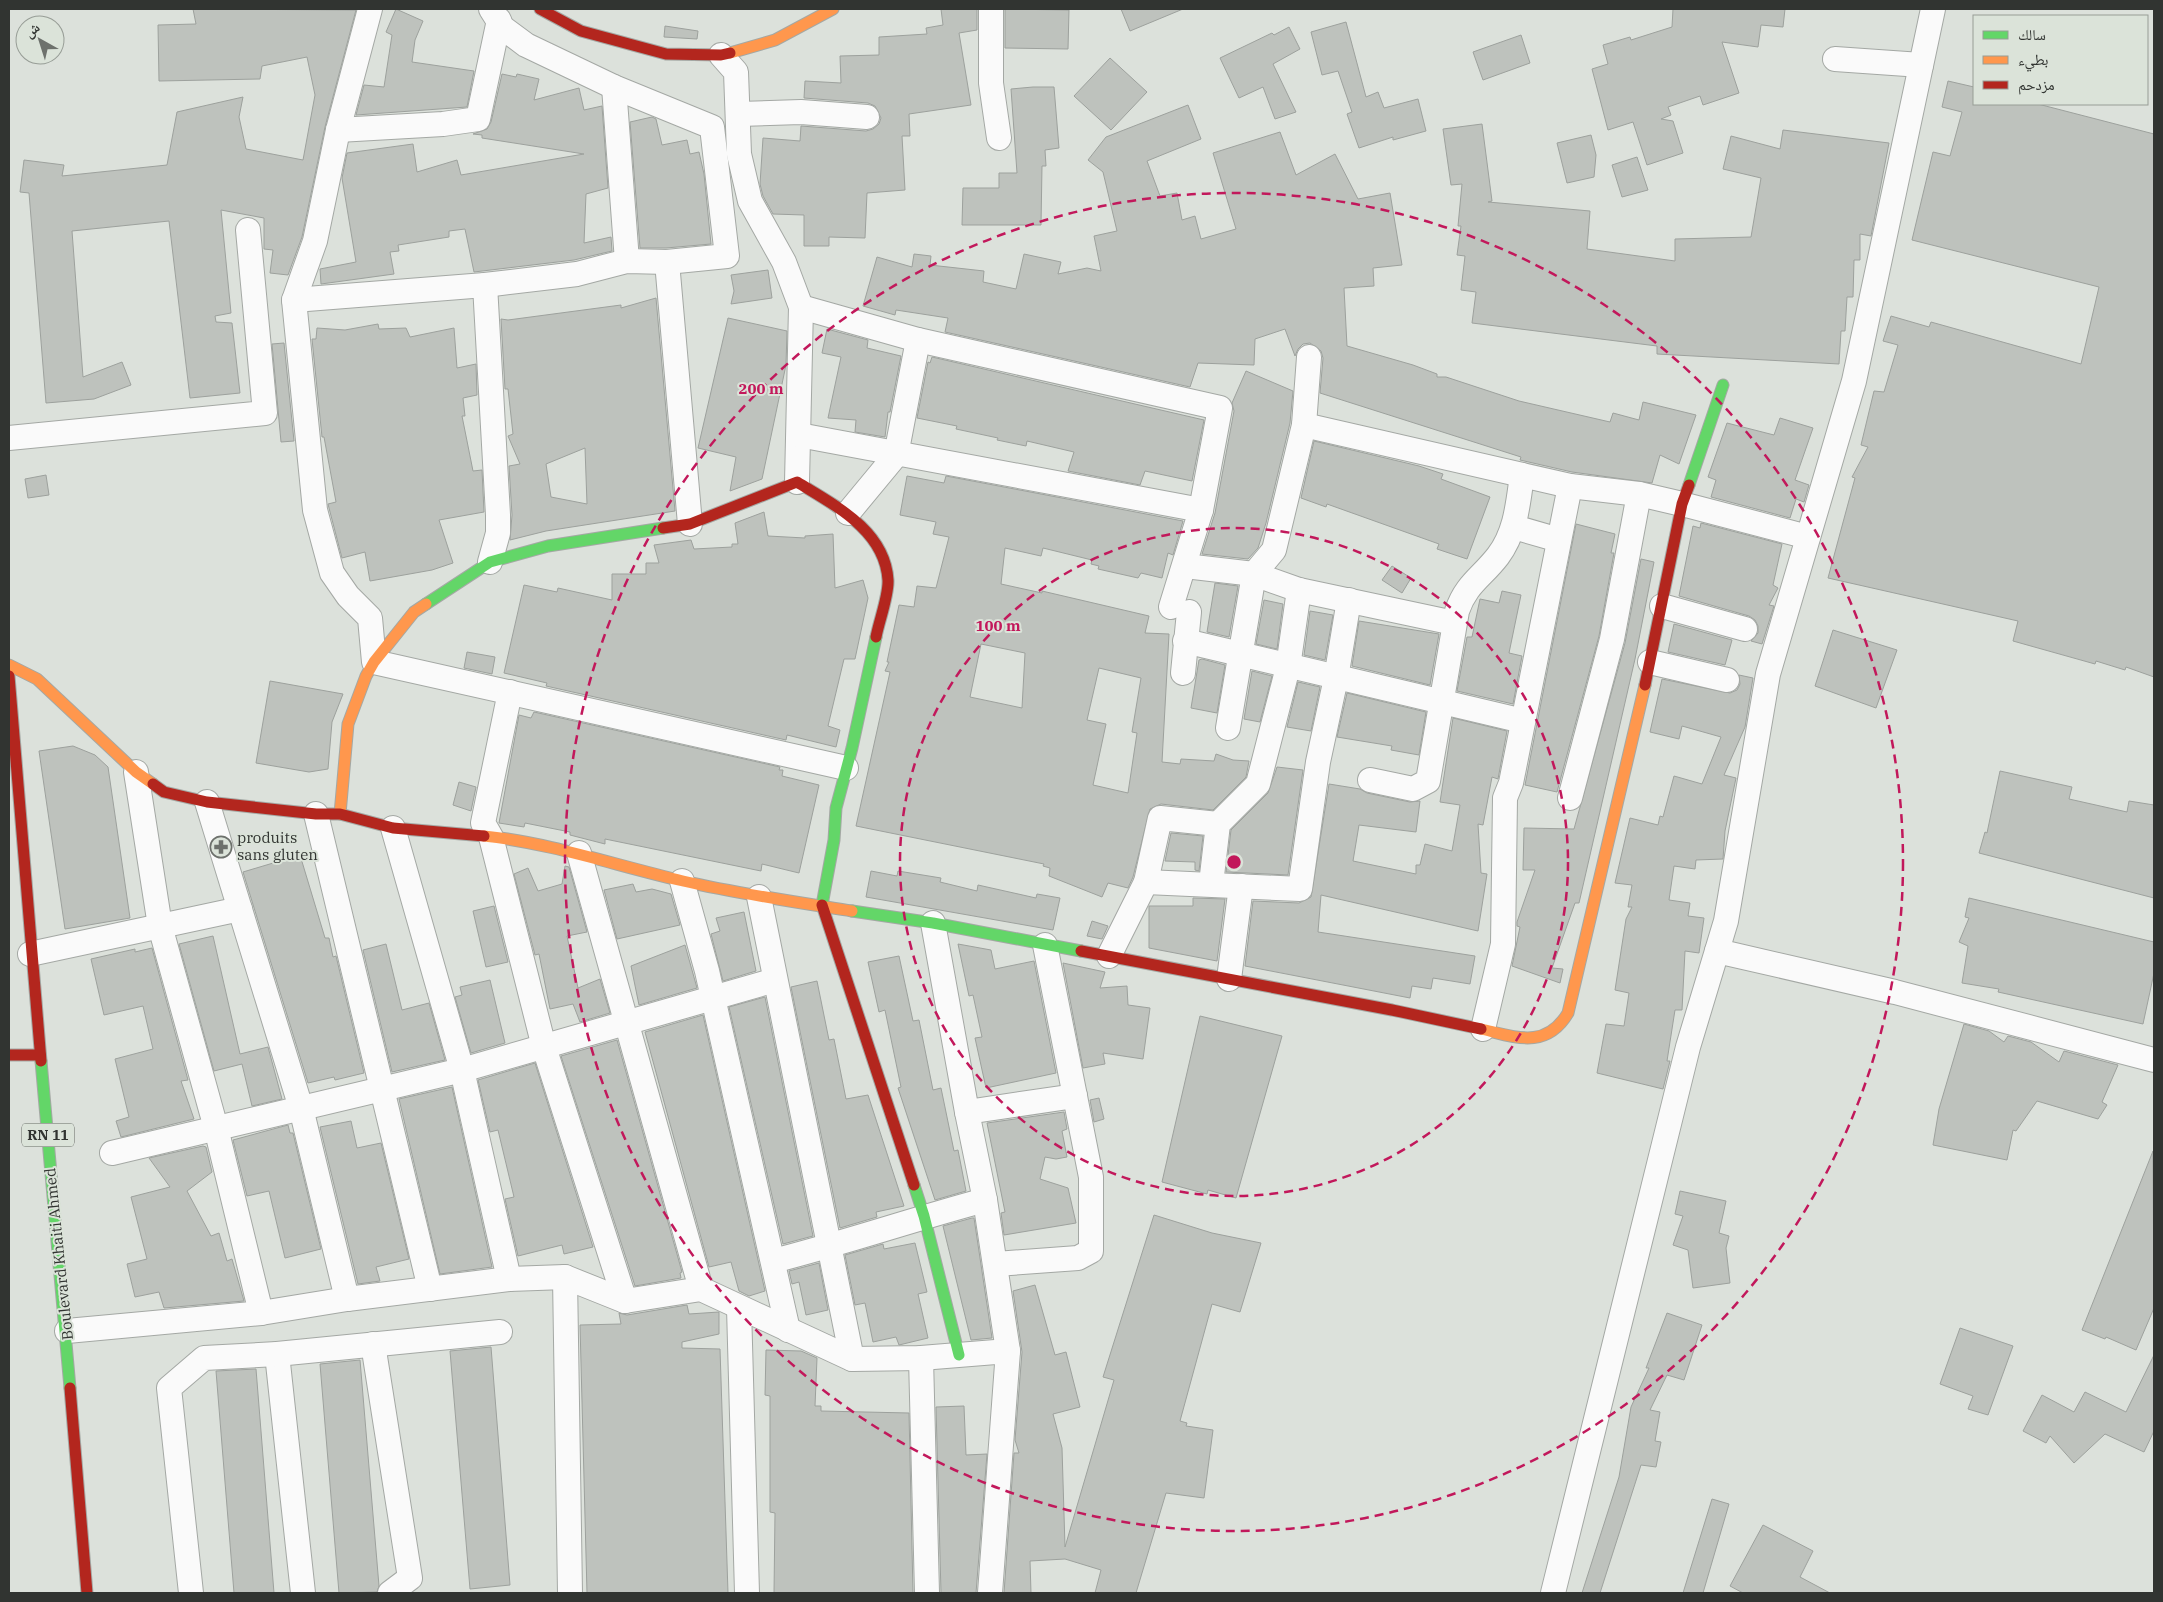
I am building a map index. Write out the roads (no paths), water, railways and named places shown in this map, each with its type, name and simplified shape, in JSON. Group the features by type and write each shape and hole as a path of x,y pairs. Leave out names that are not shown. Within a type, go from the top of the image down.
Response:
{"main road":[{"path":"540,9 581,31 666,54 721,54 775,40 833,9"},
{"path":"9,665 36,679 136,772 164,792 207,802 316,814 340,814 393,828 491,837 579,853 682,880 759,897 933,923 1229,979 1526,1039 1536,1038 1555,1031 1568,1016 1650,662 1682,504 1723,386"},
{"path":"340,814 348,724 366,676 374,662 414,612 490,562 548,546 690,524 797,482 848,513 883,554 888,581 836,808 834,840 822,907 924,1216 958,1355"},
{"name":"Boulevard Khaiti Ahmed","path":"9,676 30,954 67,1331 87,1593"},
{"path":"9,1055 40,1055"}],"street":[{"path":"370,9 338,130 315,241 294,300 315,510 332,574 348,596 370,618 374,662 846,768"},
{"path":"991,9 991,83 998,138"},
{"path":"1554,1593 1688,1047 1726,922 1768,674 1854,381 1933,9"},
{"path":"338,130 443,124 478,119 495,15"},
{"path":"294,300 485,286 577,274 627,261 667,262 727,256 712,127 614,88 526,45 503,28 495,15"},
{"path":"721,54 736,72 739,154 750,201 784,262 801,307 797,482"},
{"path":"1835,59 1921,65"},
{"path":"614,88 627,261"},
{"path":"739,114 802,112 867,117"},
{"path":"9,438 265,413 248,230"},
{"path":"667,262 690,524"},
{"path":"485,286 498,515 498,533 490,562"},
{"path":"801,307 918,340 1220,408 1201,510 1184,566 1180,610 1186,641 1183,673"},
{"path":"848,513 896,454 918,340"},
{"path":"1228,728 1242,655 1254,574 1274,550 1304,425 1309,357"},
{"path":"1304,425 1570,486 1639,494 1808,537"},
{"path":"799,435 1201,510"},
{"path":"1370,780 1413,789 1428,781 1454,623 1461,599 1467,588 1497,557 1514,527 1522,475"},
{"path":"1483,1030 1503,944 1505,798 1511,783 1570,486"},
{"path":"1570,798 1612,639 1639,494"},
{"path":"1514,527 1559,540"},
{"path":"1184,566 1254,574 1299,590 1454,623"},
{"path":"1211,884 1218,824 1258,784 1288,666 1299,590"},
{"path":"1146,882 1300,889 1318,762 1336,678 1349,600"},
{"path":"1662,606 1744,629"},
{"path":"1186,641 1442,704 1523,721"},
{"path":"1650,662 1727,680"},
{"path":"510,692 483,823 491,837 544,1047 626,1301"},
{"path":"136,772 160,926 216,1128 261,1313"},
{"path":"207,802 301,1108 347,1299"},
{"path":"316,814 430,1289"},
{"path":"1109,956 1146,882 1160,818 1218,824"},
{"path":"393,828 462,1070 509,1279"},
{"path":"579,853 701,1289"},
{"path":"682,880 713,998 788,1330"},
{"path":"1229,979 1241,886"},
{"path":"759,897 852,1359"},
{"path":"30,954 240,909"},
{"path":"933,923 985,1200 1008,1350 990,1593"},
{"path":"996,1264 1078,1258 1092,1251 1091,1177 1045,945"},
{"path":"1717,951 1896,992 2154,1060"},
{"path":"112,1153 462,1070 776,980"},
{"path":"967,1112 1075,1096"},
{"path":"773,1261 830,1247 924,1216 985,1200"},
{"path":"565,1277 570,1593"},
{"path":"67,1331 261,1313 347,1299 509,1279 565,1277 626,1301 701,1289 852,1359 921,1358 1008,1350"},
{"path":"739,1308 746,1593"},
{"path":"192,1593 169,1388 204,1358 277,1354 500,1332"},
{"path":"374,1344 410,1578 390,1593"},
{"path":"277,1354 303,1593"},
{"path":"921,1358 927,1593"}],"place":[{"name":"produits sans gluten","path":"221,847"}]}
